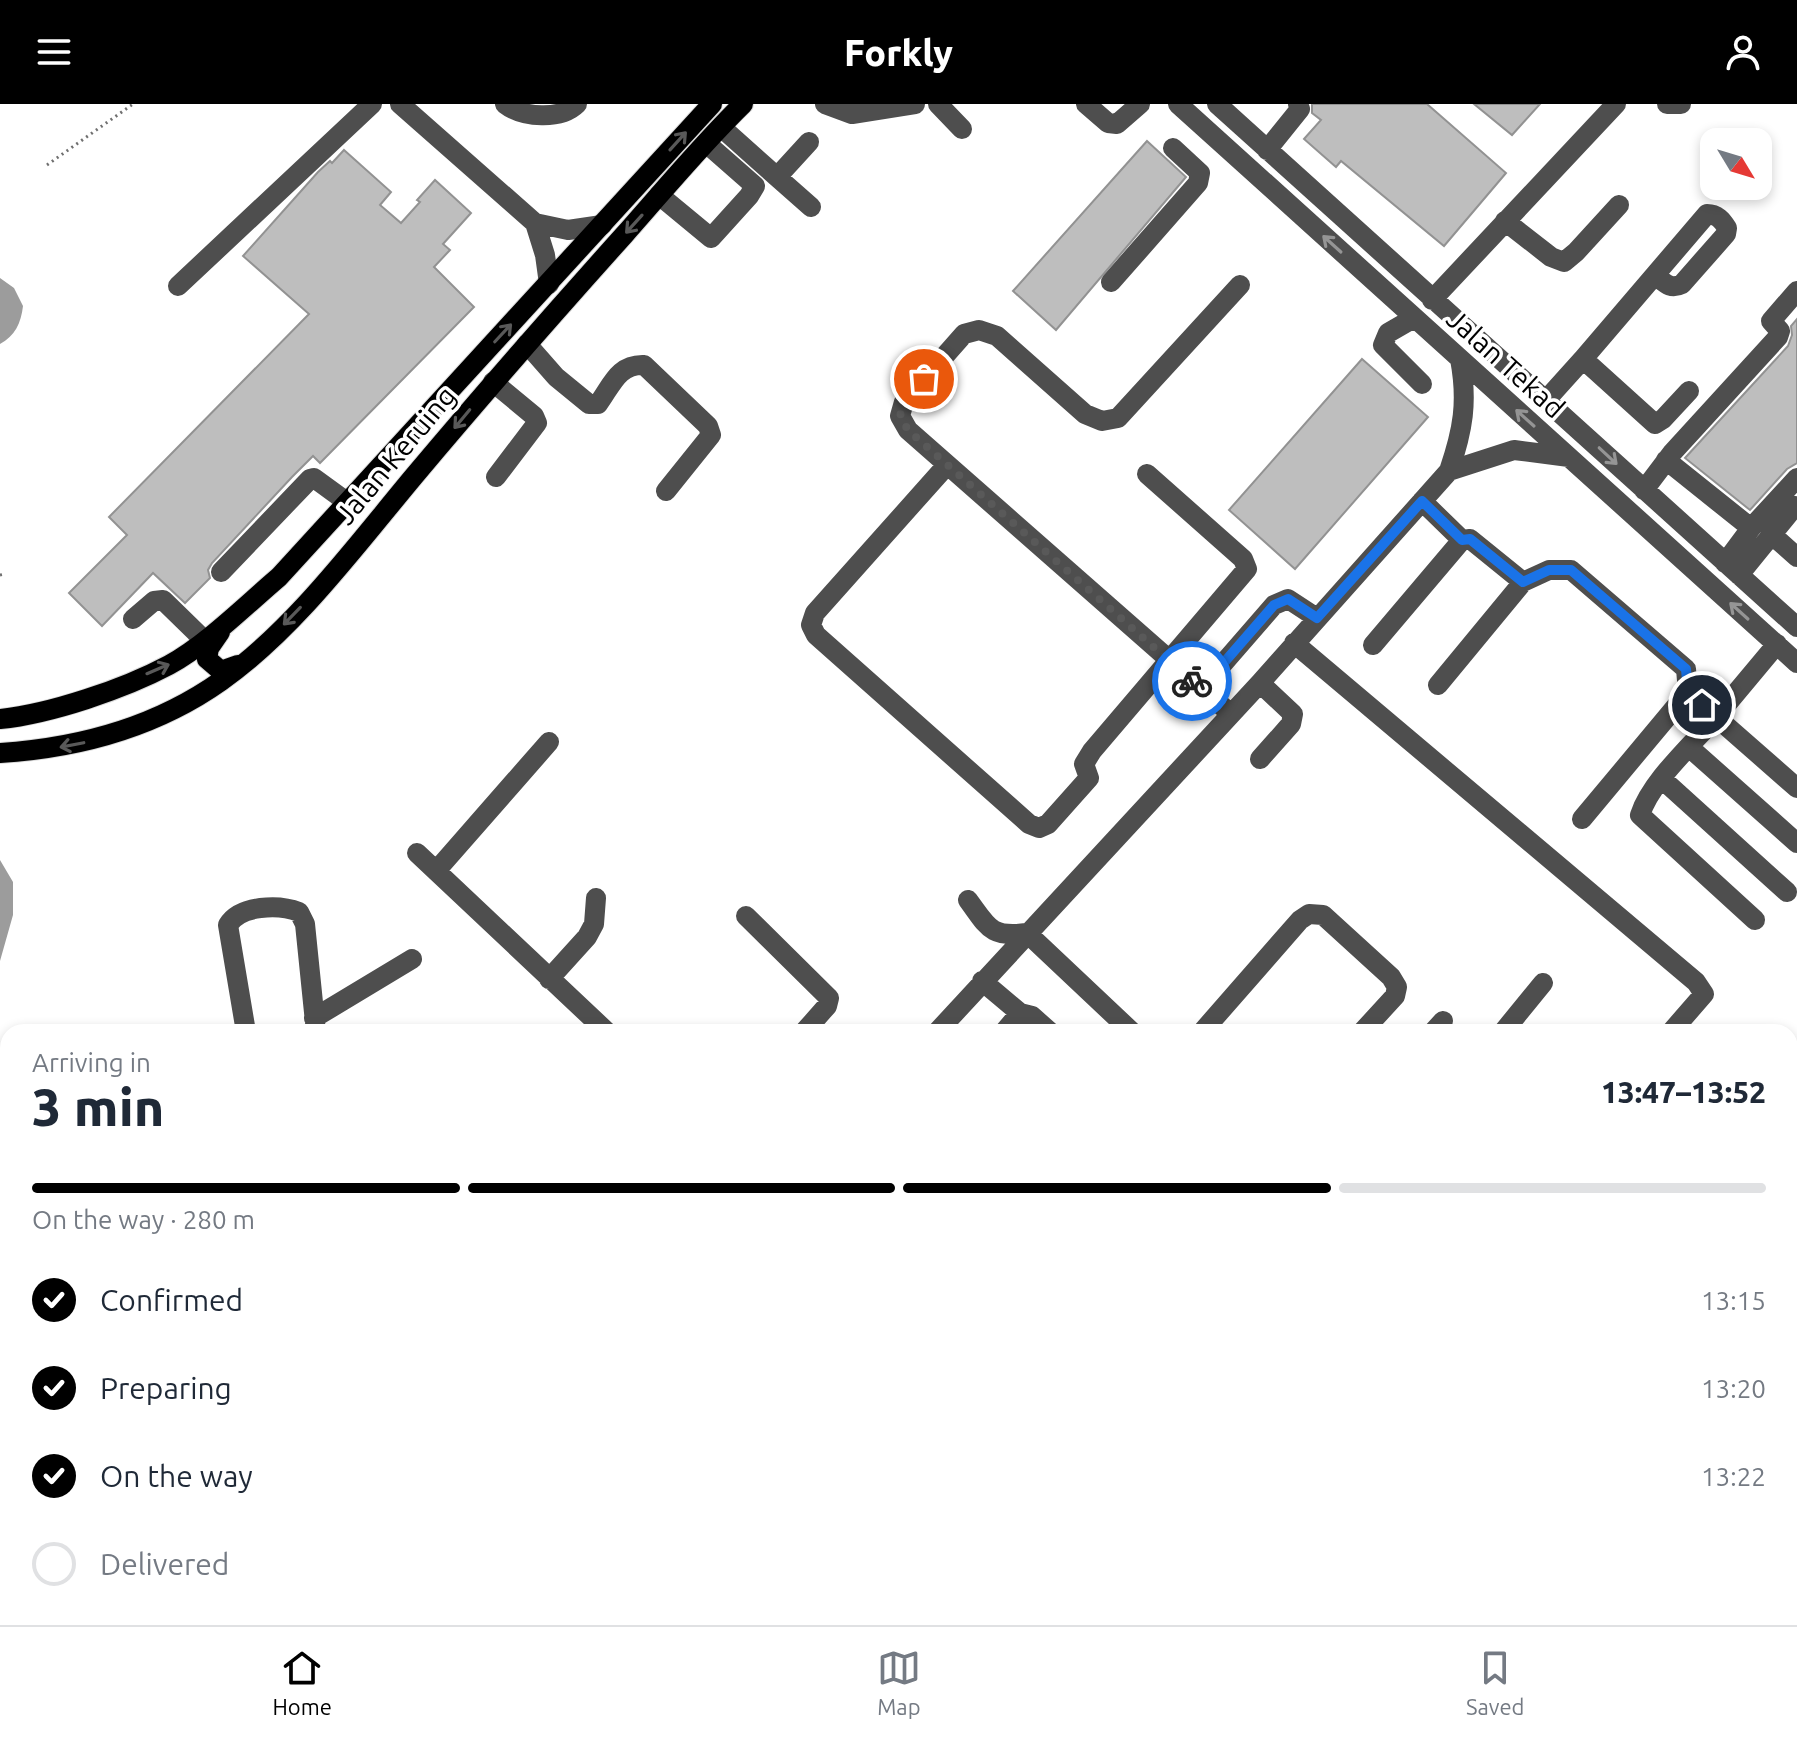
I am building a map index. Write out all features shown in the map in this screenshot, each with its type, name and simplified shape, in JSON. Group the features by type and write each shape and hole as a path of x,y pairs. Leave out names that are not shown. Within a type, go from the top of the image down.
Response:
{"main road":[{"name":"Jalan Keruing","path":"2,719 101,694 170,665 279,577 712,104"},
{"name":"Jalan Keruing","path":"0,753 75,745 124,731 187,702 249,659 338,566 493,382 743,104"},
{"path":"230,619 209,648 207,659 221,671 249,659"}],"street":[{"path":"178,286 372,104"},
{"path":"400,104 535,223 568,230 602,225"},
{"path":"505,104 512,109 541,115 570,111 577,104"},
{"path":"825,104 852,114 915,104"},
{"path":"938,104 962,129"},
{"path":"1086,104 1108,123 1117,124 1140,104"},
{"name":"Jalan Tekad","path":"1178,104 1797,663"},
{"path":"1267,150 1300,109 1298,104"},
{"path":"1432,300 1616,104"},
{"path":"1667,104 1681,104"},
{"name":"Jalan Tekad","path":"1220,105 1797,627"},
{"path":"1111,282 1198,183 1200,173 1177,151 1204,126"},
{"path":"721,127 811,207"},
{"path":"777,177 809,142"},
{"path":"659,195 711,238 749,196 755,186 706,143"},
{"path":"1505,221 1551,257 1564,262 1619,205"},
{"path":"535,223 545,255 549,284"},
{"path":"1547,399 1655,275"},
{"path":"1231,714 1167,661 908,430 900,416 904,402 964,334 979,330 997,336 1085,414 1102,421 1118,418 1240,285"},
{"path":"1644,490 1666,460 1778,337 1780,331 1771,321 1797,291"},
{"path":"1414,318 1388,333 1383,345 1422,384"},
{"path":"527,344 556,377 589,404 598,404 622,370 631,365 644,365 708,426 711,435 666,491"},
{"path":"944,1024 1260,683 1449,471 1460,439 1465,407 1460,359"},
{"path":"1583,359 1655,424 1689,391"},
{"path":"493,382 534,416 537,423 496,477"},
{"path":"1449,471 1514,450 1569,457"},
{"path":"1666,460 1751,528"},
{"path":"947,465 815,613 811,625 816,635 1029,824 1039,828 1048,824 1089,778 1084,764 1092,751 1247,569 1246,563 1147,474"},
{"path":"1732,569 1751,528 1797,478"},
{"path":"221,572 310,479 320,480 347,502"},
{"path":"1422,501 1462,540"},
{"path":"1732,569 1771,534 1795,506"},
{"path":"1771,534 1797,557"},
{"path":"1373,645 1462,540 1470,539 1523,582"},
{"path":"1438,685 1523,582 1549,570 1571,570 1686,669 1688,692 1797,788"},
{"path":"1201,689 1274,605 1288,599 1317,618"},
{"path":"133,619 154,601 163,600 204,640"},
{"path":"1294,643 1696,982 1704,994 1678,1024"},
{"path":"1755,920 1640,815 1643,805 1662,779 1777,644"},
{"path":"1260,683 1293,714 1291,724 1260,759"},
{"path":"1582,819 1688,692"},
{"path":"436,871 549,742"},
{"path":"1690,748 1797,843"},
{"path":"1662,779 1787,892"},
{"path":"417,853 598,1024"},
{"path":"549,979 587,937 594,924 596,898"},
{"path":"968,900 986,925 1005,936 1027,933"},
{"path":"245,1024 228,925 234,916 243,911 286,907 299,912 305,924 315,1024"},
{"path":"1209,1024 1300,920 1309,914 1323,915 1391,977 1397,987 1395,996 1369,1024"},
{"path":"746,916 829,998 827,1006 811,1024"},
{"path":"1027,933 1124,1024"},
{"path":"316,1024 412,959"},
{"path":"982,981 1020,1013 1032,1016 1041,1024"},
{"path":"1510,1024 1543,983"},
{"path":"1011,1024 1020,1013"}],"path":[{"path":"47,165 133,104"}],"shaded area":[{"path":"0,278 14,288 23,306 16,328 0,344"},
{"path":"0,860 13,882 13,915 0,961"}],"building":[{"path":"1312,104 1427,104 1506,173 1444,246 1341,161 1336,167 1304,139 1321,120 1312,113"},
{"path":"1474,104 1540,104 1512,135"},
{"path":"1147,141 1186,177 1056,330 1013,291"},
{"path":"344,150 391,192 380,205 401,223 435,180 471,213 443,244 450,250 434,267 474,307 320,463 313,456 292,477 212,563 208,570 210,578 185,603 153,573 102,626 69,593 127,535 109,517 309,314 243,256 318,172"},
{"path":"1797,319 1797,463 1787,469 1750,510 1685,458 1788,346 1791,326"},
{"path":"1362,359 1428,417 1295,569 1229,510"}],"way so far":[{"path":"924,379 904,402 900,416 908,430 1192,681"}],"route":[{"path":"1192,681 1201,689 1274,605 1288,599 1317,618 1422,501 1462,540 1470,539 1523,582 1549,570 1571,570 1686,669 1688,692 1702,705"}]}
